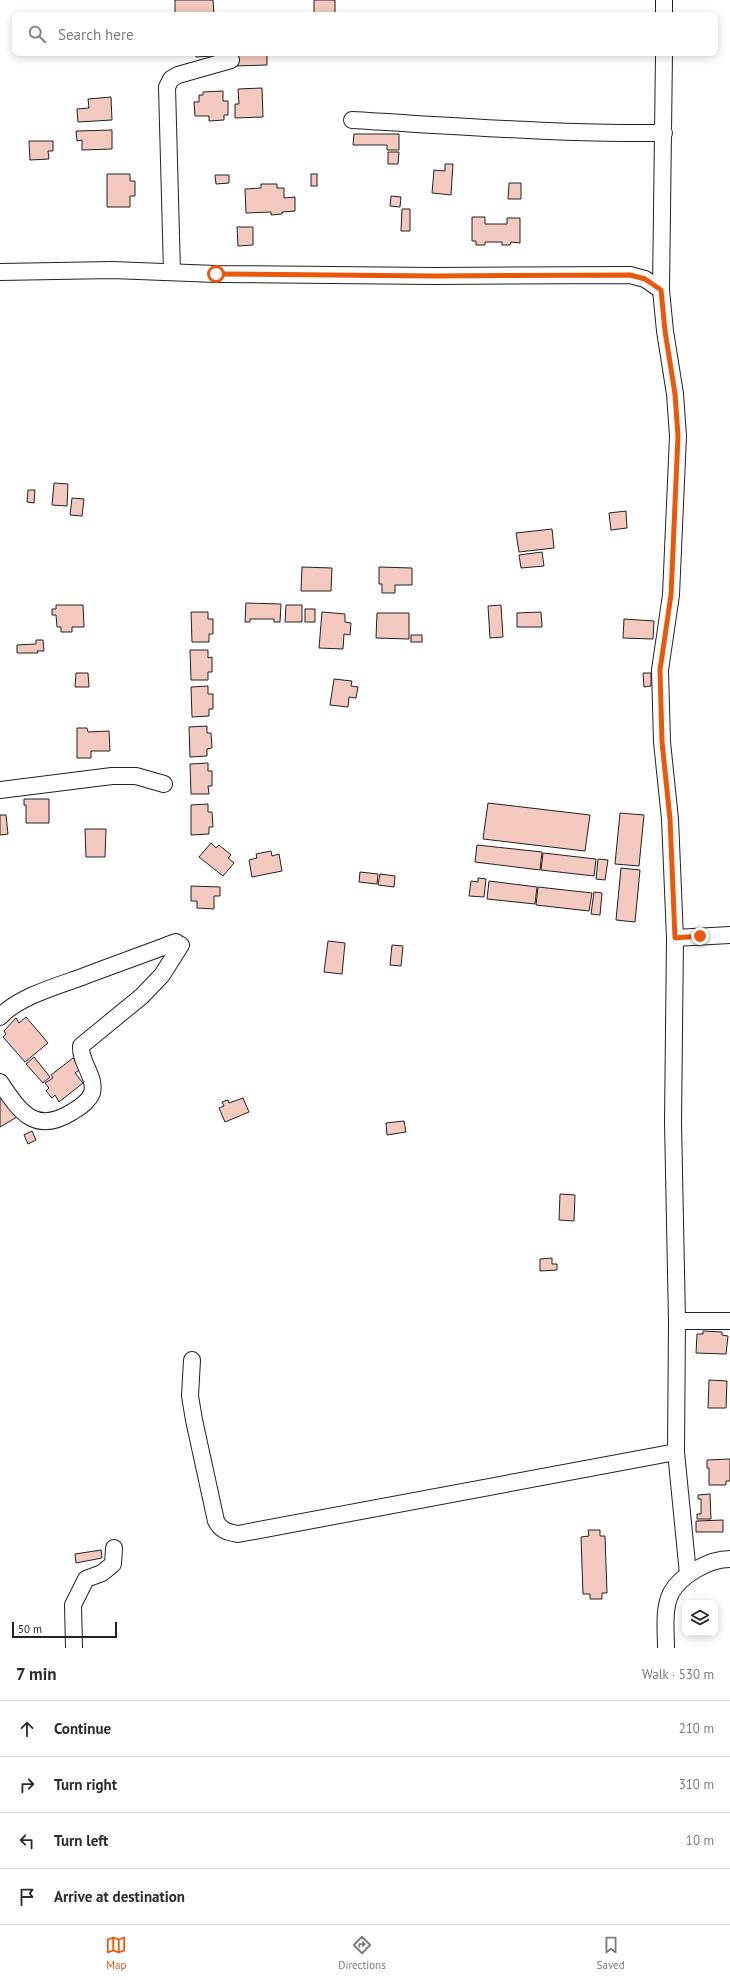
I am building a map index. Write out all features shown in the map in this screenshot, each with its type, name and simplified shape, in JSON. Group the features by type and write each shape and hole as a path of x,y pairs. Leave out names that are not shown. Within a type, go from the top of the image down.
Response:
{"street":[{"path":"664,0 664,12"},
{"path":"664,56 661,290 665,331 675,394 678,436 671,595 660,670 662,742 670,819 675,938 673,1122 677,1321 676,1452 688,1574"},
{"path":"172,272 167,87 171,79 178,75 231,60"},
{"path":"352,120 507,129 616,133 664,133"},
{"path":"0,272 112,270 434,276 630,275 645,279 661,290"},
{"path":"0,790 112,776 136,776 164,784"},
{"path":"675,938 730,935"},
{"path":"0,1017 5,1011 24,1000 49,989 178,943 162,975 142,996 81,1046 81,1054 93,1084 91,1095 80,1107 60,1119 45,1122 32,1120 20,1111 0,1082"},
{"path":"677,1321 730,1321"},
{"path":"192,1360 190,1396 216,1521 219,1528 224,1531 238,1534 676,1452"},
{"path":"74,1648 73,1605 86,1579 102,1573 113,1564 114,1548"},
{"path":"666,1648 666,1613 671,1593 688,1574 707,1563 730,1559"}],"building":[{"path":"175,0 213,0 214,12 175,12"},
{"path":"314,0 335,0 335,12 314,12"},
{"path":"235,56 267,56 267,65 235,66"},
{"path":"262,88 263,117 235,118 235,104 239,104 238,89"},
{"path":"223,91 223,101 228,101 228,115 224,115 224,120 209,121 209,116 195,116 194,102 199,102 199,95 203,95 203,92"},
{"path":"111,97 112,120 78,122 77,109 89,108 88,99"},
{"path":"112,130 112,149 82,150 82,140 77,141 76,131"},
{"path":"354,134 399,134 399,150 387,150 387,145 353,145"},
{"path":"29,141 53,141 53,151 48,151 49,159 30,160"},
{"path":"388,152 399,152 398,164 388,164"},
{"path":"445,164 453,164 451,195 432,193 434,170 445,171"},
{"path":"107,174 130,174 130,181 135,181 135,196 130,196 130,207 107,207"},
{"path":"311,174 317,174 317,186 311,186"},
{"path":"215,175 229,175 229,183 216,184"},
{"path":"509,183 521,183 521,199 508,199"},
{"path":"261,184 277,184 277,188 284,188 284,198 295,197 295,211 271,215 271,212 246,213 245,189 261,188"},
{"path":"391,196 401,197 400,207 390,206"},
{"path":"402,209 410,209 410,231 401,231"},
{"path":"472,217 485,217 485,224 507,224 507,218 520,218 520,243 511,242 510,245 502,245 502,242 485,242 485,245 476,245 476,241 472,241"},
{"path":"237,227 253,227 253,245 238,246"},
{"path":"54,483 68,484 67,506 52,505"},
{"path":"28,490 35,490 34,503 27,502"},
{"path":"72,498 84,499 82,516 70,515"},
{"path":"626,511 627,528 611,530 609,513"},
{"path":"552,529 554,548 519,552 516,533"},
{"path":"542,552 544,566 521,568 519,555"},
{"path":"302,567 332,568 331,591 301,591"},
{"path":"379,567 412,568 412,585 395,585 395,593 382,593 382,584 379,584"},
{"path":"246,603 281,604 280,622 274,622 274,619 250,619 250,622 245,622"},
{"path":"56,605 83,605 84,627 72,627 72,632 61,632 61,627 57,627 56,615 52,615 52,609 56,609"},
{"path":"286,605 302,605 302,622 285,622"},
{"path":"501,605 503,637 490,638 488,606"},
{"path":"305,609 315,609 315,622 305,622"},
{"path":"191,612 208,612 208,619 213,619 213,634 209,634 209,642 192,642"},
{"path":"322,612 345,614 345,622 351,623 350,635 344,634 343,649 319,648"},
{"path":"541,612 542,627 517,627 517,613"},
{"path":"377,613 409,613 409,639 376,638"},
{"path":"624,619 654,621 653,639 623,638"},
{"path":"411,635 422,635 422,642 411,642"},
{"path":"36,640 43,640 44,651 37,651 38,653 17,653 17,645 36,644"},
{"path":"190,650 208,650 208,658 212,657 212,672 208,672 208,680 191,680"},
{"path":"76,673 88,673 89,687 75,687"},
{"path":"643,673 651,673 651,686 644,687"},
{"path":"334,679 352,681 351,686 358,687 356,698 349,697 348,707 330,705"},
{"path":"208,686 208,694 213,694 213,709 209,709 209,716 192,717 191,687"},
{"path":"207,726 207,733 211,733 212,748 207,749 207,756 190,757 189,727"},
{"path":"77,728 87,728 88,732 109,731 110,751 91,751 91,758 77,758"},
{"path":"208,763 208,771 212,771 212,786 208,786 209,794 191,794 190,764"},
{"path":"24,799 49,799 49,823 26,823 26,805 24,805"},
{"path":"488,803 590,815 585,851 483,839"},
{"path":"208,804 208,812 212,812 213,827 209,827 209,834 191,835 191,805"},
{"path":"620,813 644,815 639,866 615,864"},
{"path":"0,815 6,815 8,834 0,835"},
{"path":"85,829 106,829 105,857 86,857"},
{"path":"211,843 216,848 219,845 231,855 228,858 234,863 223,876 199,857"},
{"path":"477,845 542,852 540,870 475,862"},
{"path":"271,851 272,856 279,854 282,871 252,877 249,860 257,858 256,854"},
{"path":"543,853 596,859 594,876 541,870"},
{"path":"598,859 608,860 605,880 596,879"},
{"path":"621,868 640,870 635,922 616,920"},
{"path":"360,872 378,874 377,884 359,882"},
{"path":"380,874 395,876 394,887 378,885"},
{"path":"478,878 486,879 484,897 469,896 471,881 478,882"},
{"path":"489,881 537,887 535,904 487,899"},
{"path":"191,886 220,887 220,896 214,896 214,909 197,908 197,901 191,901"},
{"path":"538,887 592,893 589,911 536,905"},
{"path":"594,892 602,893 600,915 591,914"},
{"path":"328,941 345,943 342,974 324,972"},
{"path":"392,945 403,946 401,966 390,965"},
{"path":"26,1017 48,1043 25,1062 3,1037 6,1034 4,1031 16,1018 19,1023"},
{"path":"34,1057 50,1077 43,1083 26,1064"},
{"path":"73,1058 82,1068 75,1073 83,1083 59,1102 55,1095 52,1098 46,1091 49,1088 45,1083 53,1078 51,1075"},
{"path":"4,1094 17,1117 0,1127 0,1097"},
{"path":"243,1098 249,1112 225,1122 219,1108 224,1106 222,1102 228,1100 229,1103"},
{"path":"404,1121 406,1132 387,1135 386,1123"},
{"path":"32,1131 36,1140 28,1144 24,1135"},
{"path":"560,1194 575,1195 574,1221 559,1220"},
{"path":"552,1258 552,1264 557,1264 557,1270 540,1271 540,1259"},
{"path":"703,1331 722,1332 722,1335 728,1336 726,1354 696,1353 697,1334 703,1334"},
{"path":"709,1380 727,1381 726,1408 708,1408"},
{"path":"730,1459 730,1481 726,1481 726,1485 709,1485 709,1468 707,1468 707,1460"},
{"path":"710,1494 711,1519 697,1519 697,1514 701,1514 701,1499 698,1499 698,1495"},
{"path":"723,1520 723,1532 696,1532 696,1521"},
{"path":"588,1530 600,1530 600,1536 605,1536 607,1593 602,1593 602,1599 590,1599 590,1594 583,1594 581,1537 589,1536"},
{"path":"101,1550 102,1558 76,1563 75,1554"}],"route":[{"path":"216,274 355,274 434,276 584,274 630,275 645,279 661,290 665,331 675,394 678,436 677,488 671,595 660,670 662,742 670,819 675,938 700,936"}]}
